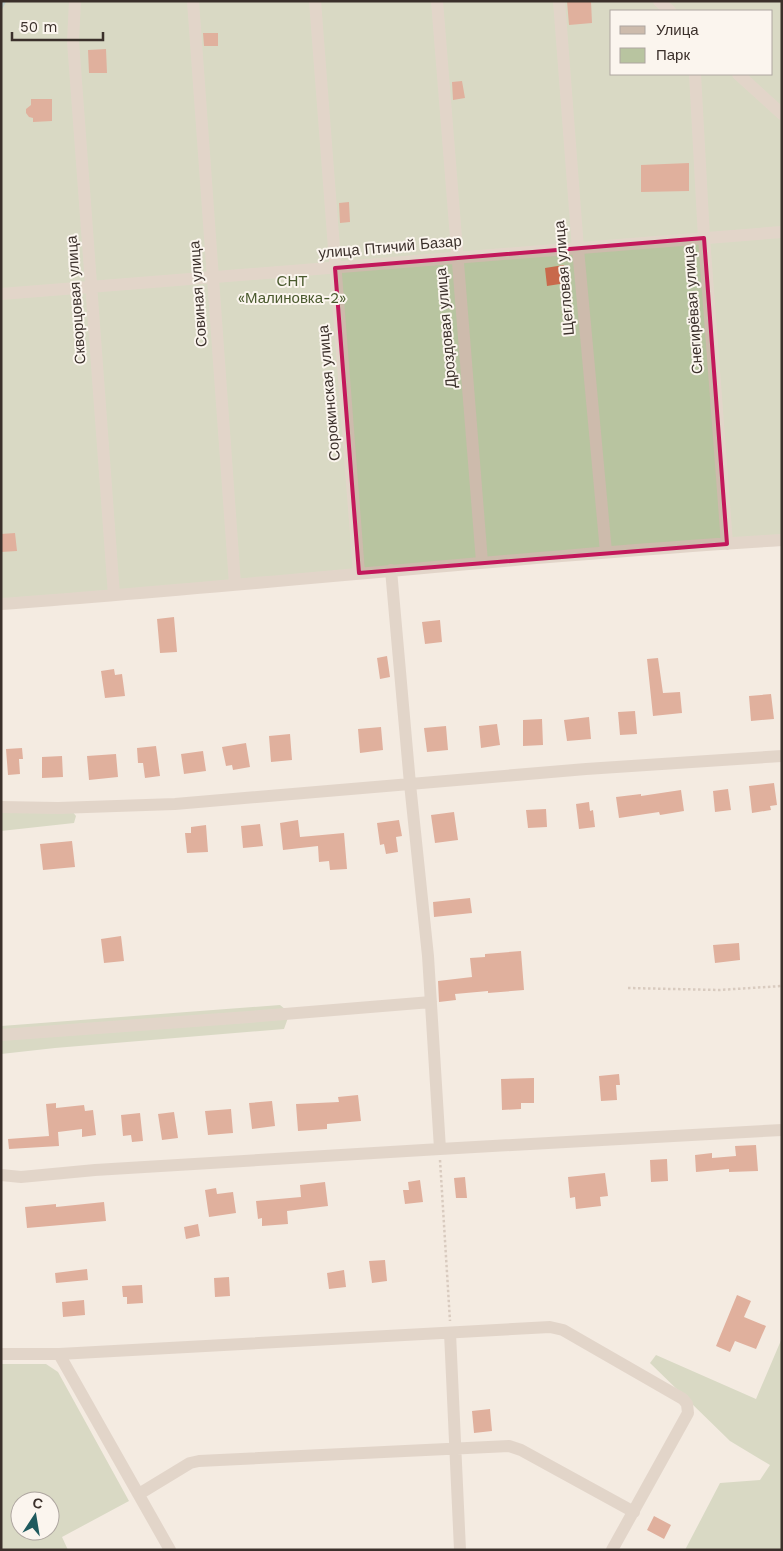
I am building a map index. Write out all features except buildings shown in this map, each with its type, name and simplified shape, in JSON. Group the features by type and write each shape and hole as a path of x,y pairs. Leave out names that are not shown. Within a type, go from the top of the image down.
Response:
{"street":[{"name":"Скворцовая улица","path":"75,1 73,41 114,595"},
{"name":"Совиная улица","path":"193,1 235,584"},
{"name":"Сорокинская улица","path":"315,1 359,573"},
{"name":"Дроздовая улица","path":"437,1 482,562"},
{"name":"Щегловая улица","path":"559,1 578,248 606,552"},
{"path":"659,1 669,10"},
{"name":"Снегирёвая улица","path":"695,75 704,238 727,544"},
{"path":"739,75 782,114"},
{"name":"улица Птичий Базар","path":"1,294 782,232"},
{"path":"1,604 482,562 782,540"},
{"path":"391,570 410,784 428,956 440,1149"},
{"path":"1,808 175,804 782,756"},
{"path":"1,1035 430,1002"},
{"path":"1,1175 21,1177 95,1170 782,1130"},
{"path":"1,1354 59,1354 550,1327 563,1330 683,1399 687,1404 688,1413 612,1550"},
{"path":"450,1333 460,1550"},
{"path":"59,1354 170,1550"},
{"path":"139,1494 190,1463 199,1461 509,1446 521,1450 634,1512"}],"path":[{"path":"628,988 719,990 782,986"},
{"path":"440,1149 450,1333"}],"highlighted area":[{"path":"704,238 727,544 359,573 335,268"}],"green space":[{"name":"СНТ «Малиновка-2»","path":"1,1 782,1 782,540 1,604"},
{"path":"1,811 72,811 76,816 74,823 1,831"},
{"path":"280,1005 289,1015 284,1029 1,1054 1,1026"},
{"path":"782,1338 782,1550 685,1550 720,1483 760,1480 770,1465 730,1441 650,1363 656,1355 756,1399"},
{"path":"1,1364 46,1364 58,1372 129,1501 62,1537 68,1550 1,1550"}],"waterway":[{"path":"1,7 4,1"}]}
